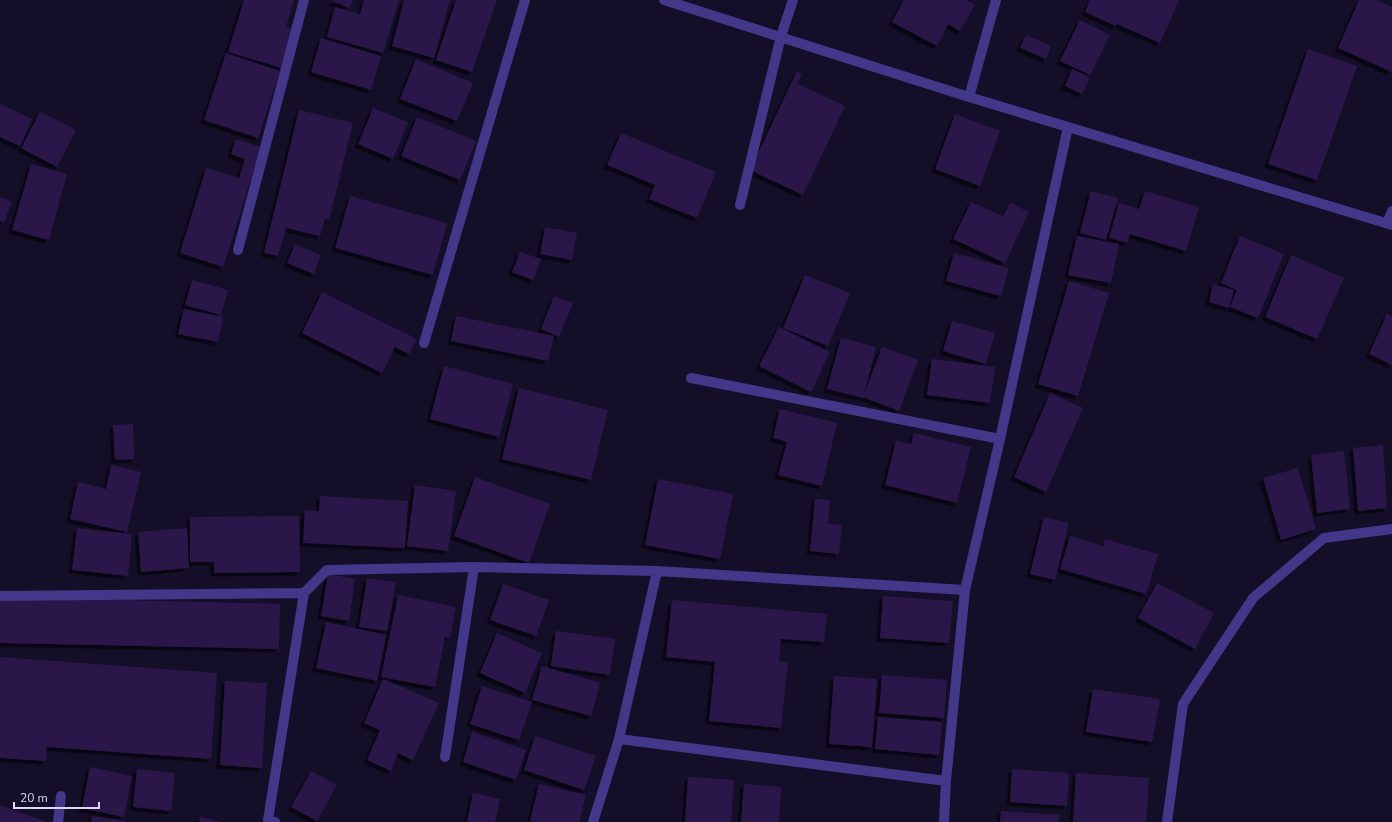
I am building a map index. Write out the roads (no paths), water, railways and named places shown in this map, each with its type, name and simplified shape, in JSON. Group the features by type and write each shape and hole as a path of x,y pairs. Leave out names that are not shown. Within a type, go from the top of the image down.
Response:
{"street":[{"path":"238,250 304,0"},
{"path":"424,344 525,0"},
{"path":"664,0 969,97 1390,224 1392,211"},
{"path":"740,205 781,36 793,0"},
{"path":"969,97 996,0"},
{"path":"944,822 946,781 965,590 1000,439 1068,127"},
{"path":"691,378 1000,439"},
{"path":"1166,822 1183,704 1253,598 1324,538 1392,529"},
{"path":"270,821 304,593 327,570 474,567 657,571 965,590"},
{"path":"445,757 474,567"},
{"path":"593,822 619,739 657,571"},
{"path":"0,596 304,593"},
{"path":"619,739 946,781"},
{"path":"58,822 61,796"}]}
